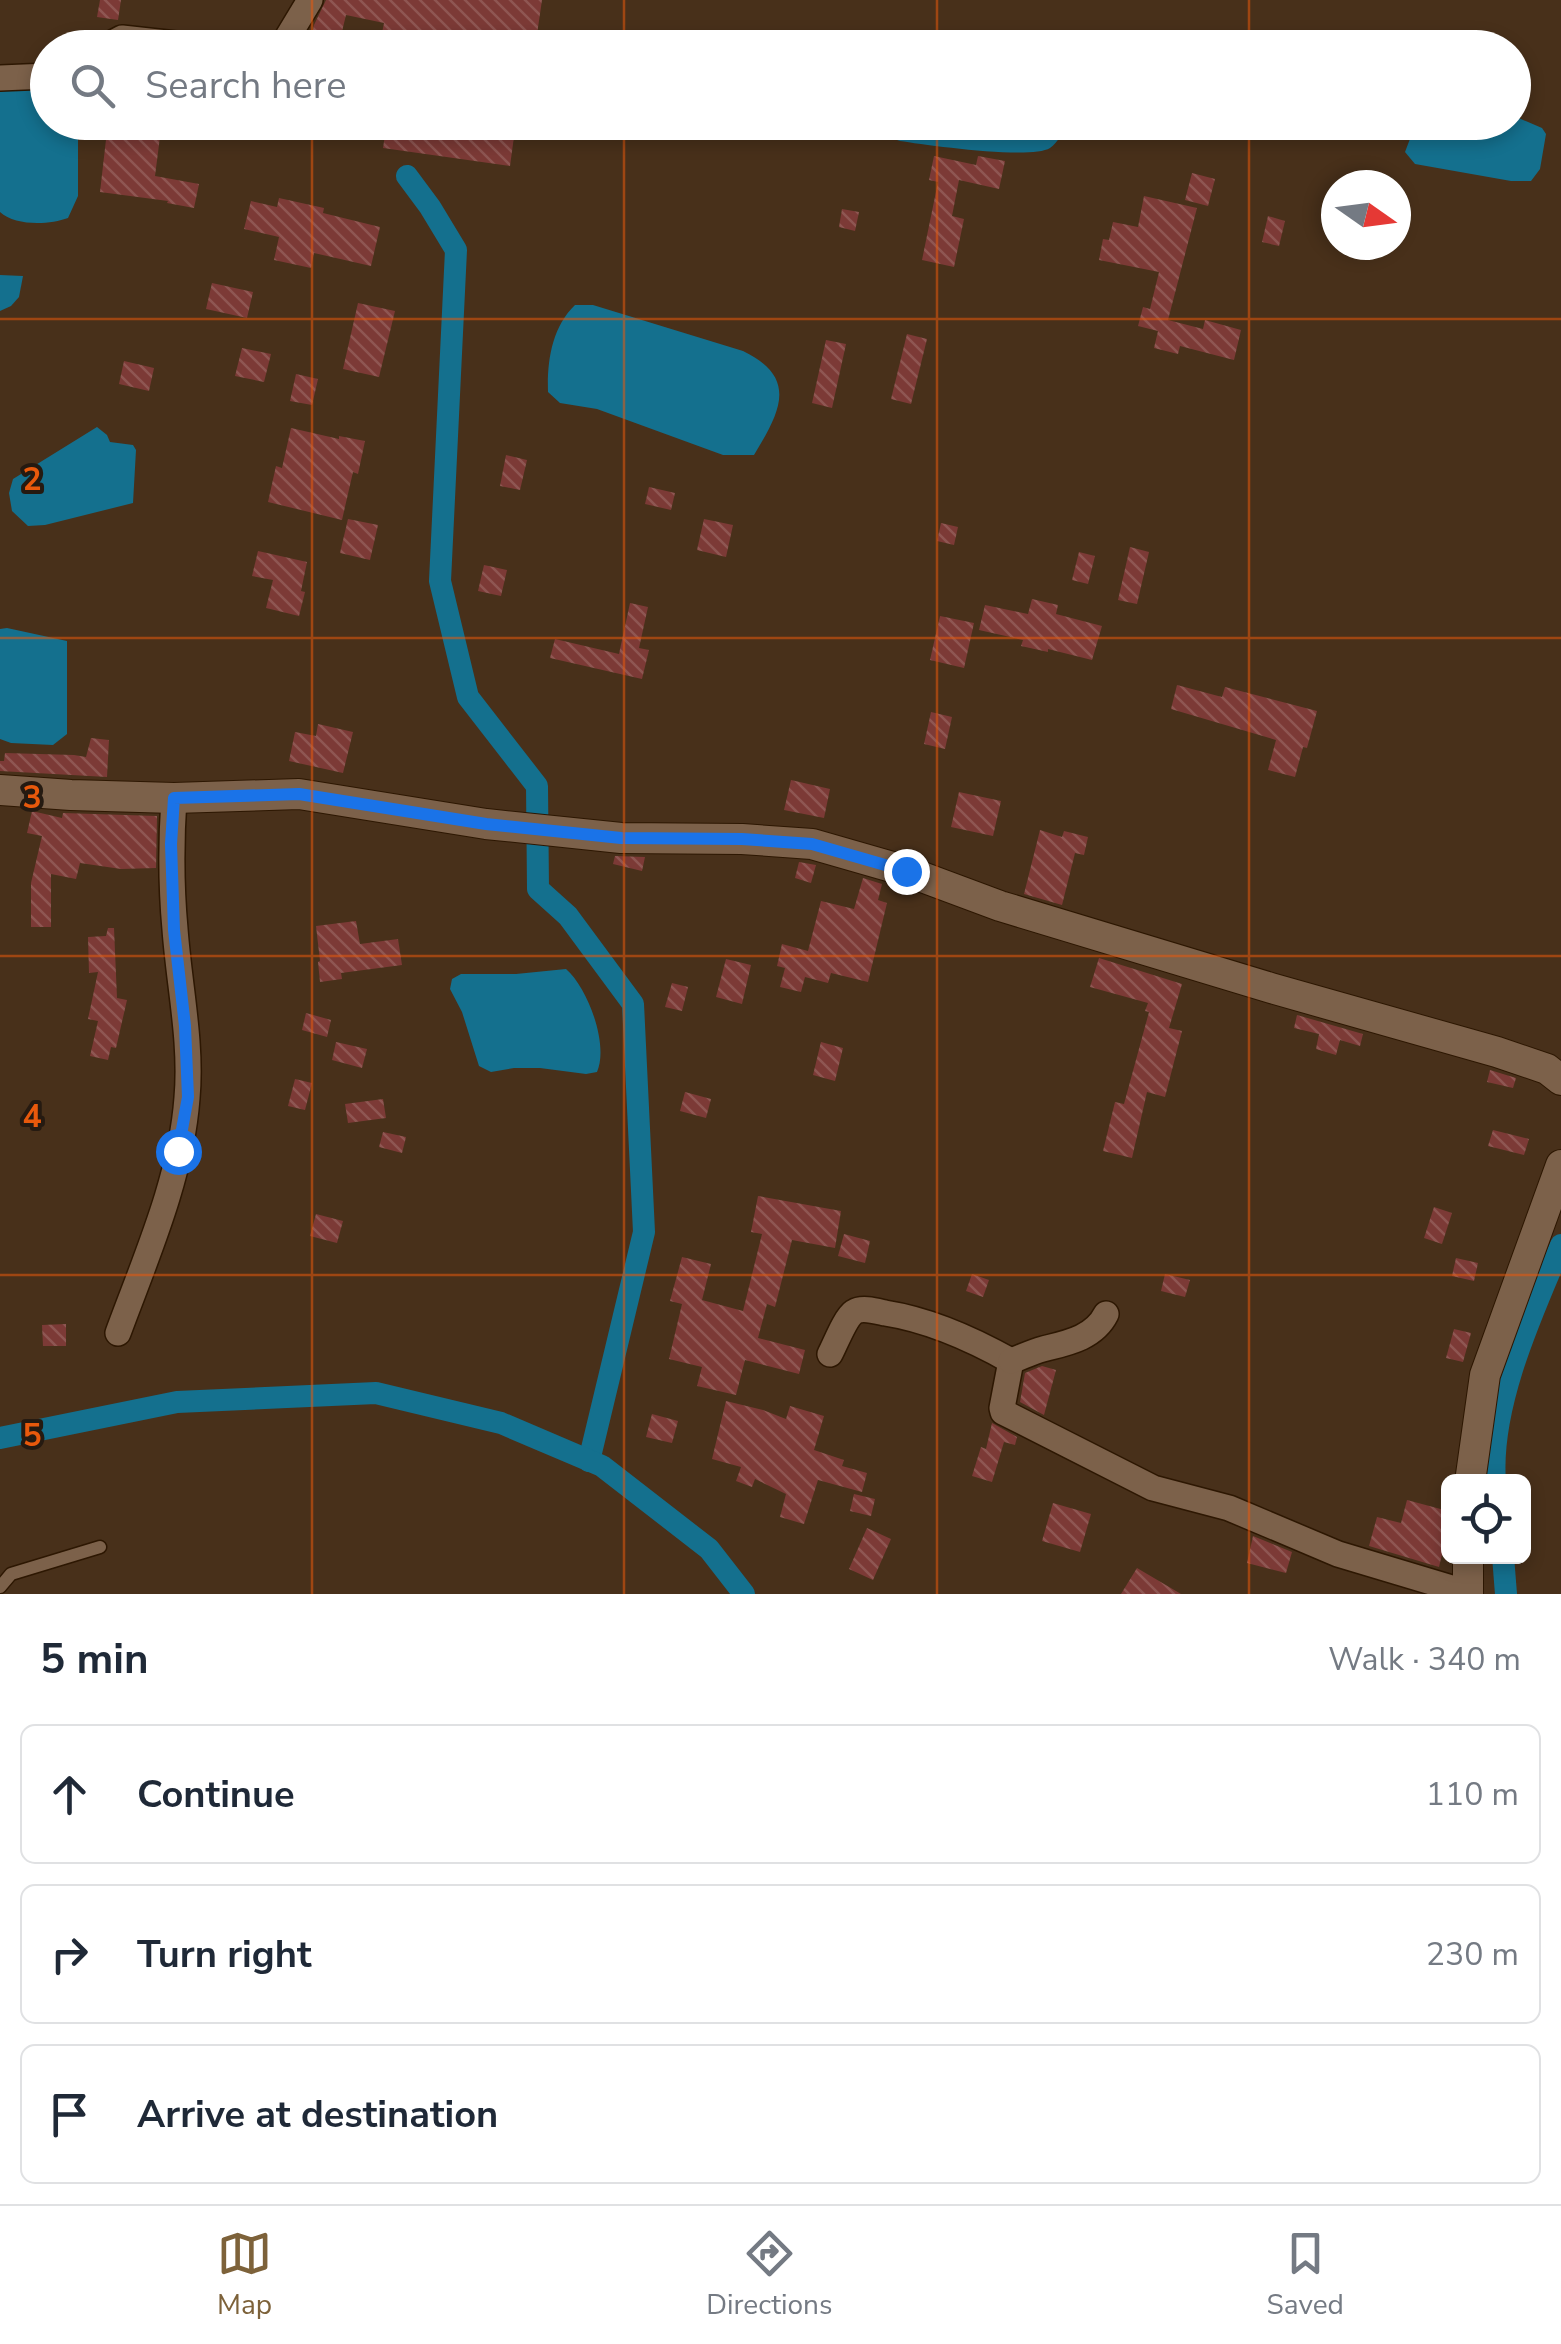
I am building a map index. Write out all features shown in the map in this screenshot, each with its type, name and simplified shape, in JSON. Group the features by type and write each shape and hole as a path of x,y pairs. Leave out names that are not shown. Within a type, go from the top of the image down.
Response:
{"main road":[{"path":"0,790 174,798 299,794 486,824 621,838 812,844 1145,950 1498,1052 1547,1069 1561,1080"},
{"path":"1471,1474 1485,1374 1561,1165"},
{"path":"1468,1564 1468,1594"}],"street":[{"path":"292,30 310,0"},
{"path":"0,78 30,77"},
{"path":"118,1333 164,1207 188,1097 174,930 174,798"},
{"path":"830,1354 854,1311 913,1317 970,1339 1011,1361 1072,1344 1102,1323 1106,1314"},
{"path":"1011,1361 1003,1412 1153,1488 1229,1508 1338,1554 1468,1594"}],"lane":[{"path":"0,1587 11,1574 100,1547"}],"water":[{"path":"0,85 30,85 30,140 78,140 78,196 68,218 51,222 14,220 0,212"},
{"path":"1531,123 1546,134 1540,169 1531,181 1415,164 1405,152 1410,140 1531,140"},
{"path":"897,140 1058,140 1050,148 1022,153"},
{"path":"0,275 23,276 19,297 0,311"},
{"path":"575,305 593,305 743,351 761,361 778,384 779,397 771,424 754,455 723,455 597,409 560,403 548,392 550,357 556,334"},
{"path":"97,427 110,442 133,445 136,450 133,503 28,526 12,511 9,493 13,479"},
{"path":"0,629 67,641 67,734 53,745 0,739"},
{"path":"566,969 582,989 594,1018 600,1047 597,1072 514,1068 491,1072 479,1066 462,1012 450,989 452,979 461,974"}],"building":[{"path":"100,0 121,0 118,20 97,17"},
{"path":"326,0 542,0 538,30 383,30 384,23 346,15 342,30 313,30"},
{"path":"106,140 160,140 155,176 199,184 194,208 100,192"},
{"path":"384,140 514,140 510,166 383,148"},
{"path":"934,156 976,165 978,156 1005,161 999,189 959,180 952,216 964,219 954,267 922,260 938,182 929,180"},
{"path":"1192,173 1215,179 1208,206 1185,200"},
{"path":"1144,196 1197,208 1168,320 1203,329 1205,320 1241,330 1234,360 1180,346 1178,354 1154,348 1158,331 1138,326 1143,307 1150,309 1159,272 1099,260 1103,239 1109,240 1113,222 1138,227"},
{"path":"279,198 380,227 371,266 314,253 311,268 274,260 279,237 244,229 251,201 277,207"},
{"path":"842,209 859,212 855,231 839,227"},
{"path":"1268,216 1285,221 1279,246 1262,242"},
{"path":"212,283 253,292 247,318 206,309"},
{"path":"358,303 395,311 379,377 343,369"},
{"path":"907,334 927,339 911,404 891,399"},
{"path":"826,340 846,344 832,408 812,403"},
{"path":"242,348 271,354 264,382 235,376"},
{"path":"124,361 154,368 149,391 119,384"},
{"path":"296,374 318,379 312,405 290,401"},
{"path":"291,428 365,441 342,520 268,502 276,466 282,468"},
{"path":"506,455 527,460 520,490 500,486"},
{"path":"649,487 675,493 671,510 645,504"},
{"path":"348,519 378,525 370,560 340,553"},
{"path":"704,519 733,525 726,557 697,550"},
{"path":"941,523 958,527 954,545 937,541"},
{"path":"1130,547 1149,552 1137,604 1118,600"},
{"path":"258,551 307,562 299,616 266,608 273,580 252,576"},
{"path":"1079,552 1095,556 1088,584 1072,580"},
{"path":"484,565 507,570 501,596 478,591"},
{"path":"1032,599 1058,605 1056,614 1102,626 1092,660 1021,646 1023,640 979,630 985,605 1028,614"},
{"path":"630,603 648,607 639,648 649,650 642,679 550,658 555,639 619,654"},
{"path":"940,616 974,623 964,668 930,660"},
{"path":"1177,685 1222,697 1225,687 1317,711 1295,777 1268,770 1276,740 1171,709"},
{"path":"931,712 952,717 945,749 924,744"},
{"path":"318,724 353,732 343,773 289,761 295,732 316,736"},
{"path":"91,738 109,740 107,777 0,771 5,753 86,757"},
{"path":"791,780 830,789 824,818 784,810"},
{"path":"959,792 1001,801 993,836 951,827"},
{"path":"32,811 62,818 63,813 157,816 156,868 121,869 80,863 76,879 51,874 51,927 31,927 31,883 42,836 27,833"},
{"path":"1040,830 1062,837 1064,831 1088,837 1084,855 1075,853 1062,905 1024,894"},
{"path":"615,856 645,857 642,871 613,864"},
{"path":"799,862 816,865 811,883 795,878"},
{"path":"863,878 882,884 878,900 887,903 868,982 831,973 828,983 805,977 801,992 780,987 785,968 777,966 782,944 808,951 821,901 854,909"},
{"path":"356,921 360,944 398,939 402,965 341,973 342,979 320,982 316,926"},
{"path":"108,928 114,928 117,998 127,1000 116,1048 111,1047 108,1060 90,1056 98,1021 88,1019 98,972 89,973 88,937 106,936"},
{"path":"1099,958 1182,984 1169,1028 1182,1031 1165,1097 1147,1092 1132,1158 1103,1151 1115,1102 1124,1104 1149,1012 1145,1011 1148,1003 1090,987"},
{"path":"726,959 751,965 742,1004 716,997"},
{"path":"672,983 688,987 682,1011 665,1007"},
{"path":"306,1013 331,1020 327,1037 302,1030"},
{"path":"1297,1015 1363,1034 1360,1046 1340,1040 1336,1055 1316,1049 1319,1034 1294,1028"},
{"path":"336,1042 367,1049 362,1068 332,1060"},
{"path":"821,1042 843,1048 835,1081 813,1075"},
{"path":"1490,1070 1516,1078 1513,1088 1487,1082"},
{"path":"295,1079 312,1083 305,1110 288,1106"},
{"path":"685,1092 711,1099 706,1118 680,1111"},
{"path":"383,1099 386,1118 348,1123 345,1104"},
{"path":"1493,1130 1529,1139 1524,1155 1488,1146"},
{"path":"383,1132 406,1137 402,1153 379,1147"},
{"path":"758,1196 841,1211 835,1248 792,1240 775,1307 767,1304 758,1338 805,1350 799,1374 745,1360 736,1395 697,1386 702,1367 669,1359 682,1304 670,1301 682,1257 711,1264 702,1300 743,1311 762,1234 751,1232"},
{"path":"1434,1207 1452,1213 1442,1244 1424,1238"},
{"path":"316,1214 343,1221 337,1243 310,1236"},
{"path":"844,1234 870,1241 865,1263 838,1256"},
{"path":"1456,1258 1478,1263 1474,1281 1452,1276"},
{"path":"972,1274 989,1280 983,1297 966,1291"},
{"path":"1165,1274 1190,1280 1185,1297 1161,1291"},
{"path":"66,1324 66,1346 43,1346 42,1325"},
{"path":"1454,1329 1471,1333 1463,1362 1446,1358"},
{"path":"1042,1366 1056,1370 1044,1415 1020,1402 1025,1373"},
{"path":"726,1401 786,1419 790,1406 824,1416 814,1450 844,1460 842,1466 867,1473 862,1492 818,1480 804,1524 780,1517 786,1494 755,1479 752,1487 736,1481 741,1467 712,1459"},
{"path":"652,1414 678,1421 672,1443 646,1437"},
{"path":"992,1423 1017,1437 1015,1445 1004,1442 992,1482 972,1476 981,1447 986,1449"},
{"path":"854,1494 875,1499 871,1516 850,1511"},
{"path":"1407,1500 1441,1509 1439,1567 1369,1546 1377,1517 1401,1523"},
{"path":"1053,1503 1091,1514 1080,1552 1042,1541"},
{"path":"867,1528 891,1539 873,1580 849,1569"},
{"path":"1253,1536 1292,1552 1286,1573 1247,1563"},
{"path":"1137,1568 1181,1594 1121,1594"}],"waterway":[{"path":"407,176 456,250 440,581 468,697 537,786 538,889 568,916 633,1004 644,1232 589,1461"},
{"path":"1495,1474 1499,1422 1515,1360 1561,1245"},
{"path":"0,1438 177,1402 376,1393 501,1423 602,1466 709,1549 744,1594"},
{"path":"1504,1564 1506,1594"}],"route":[{"path":"178,1151 188,1097 174,930 174,798 299,794 486,824 621,838 812,844 906,871"}]}
